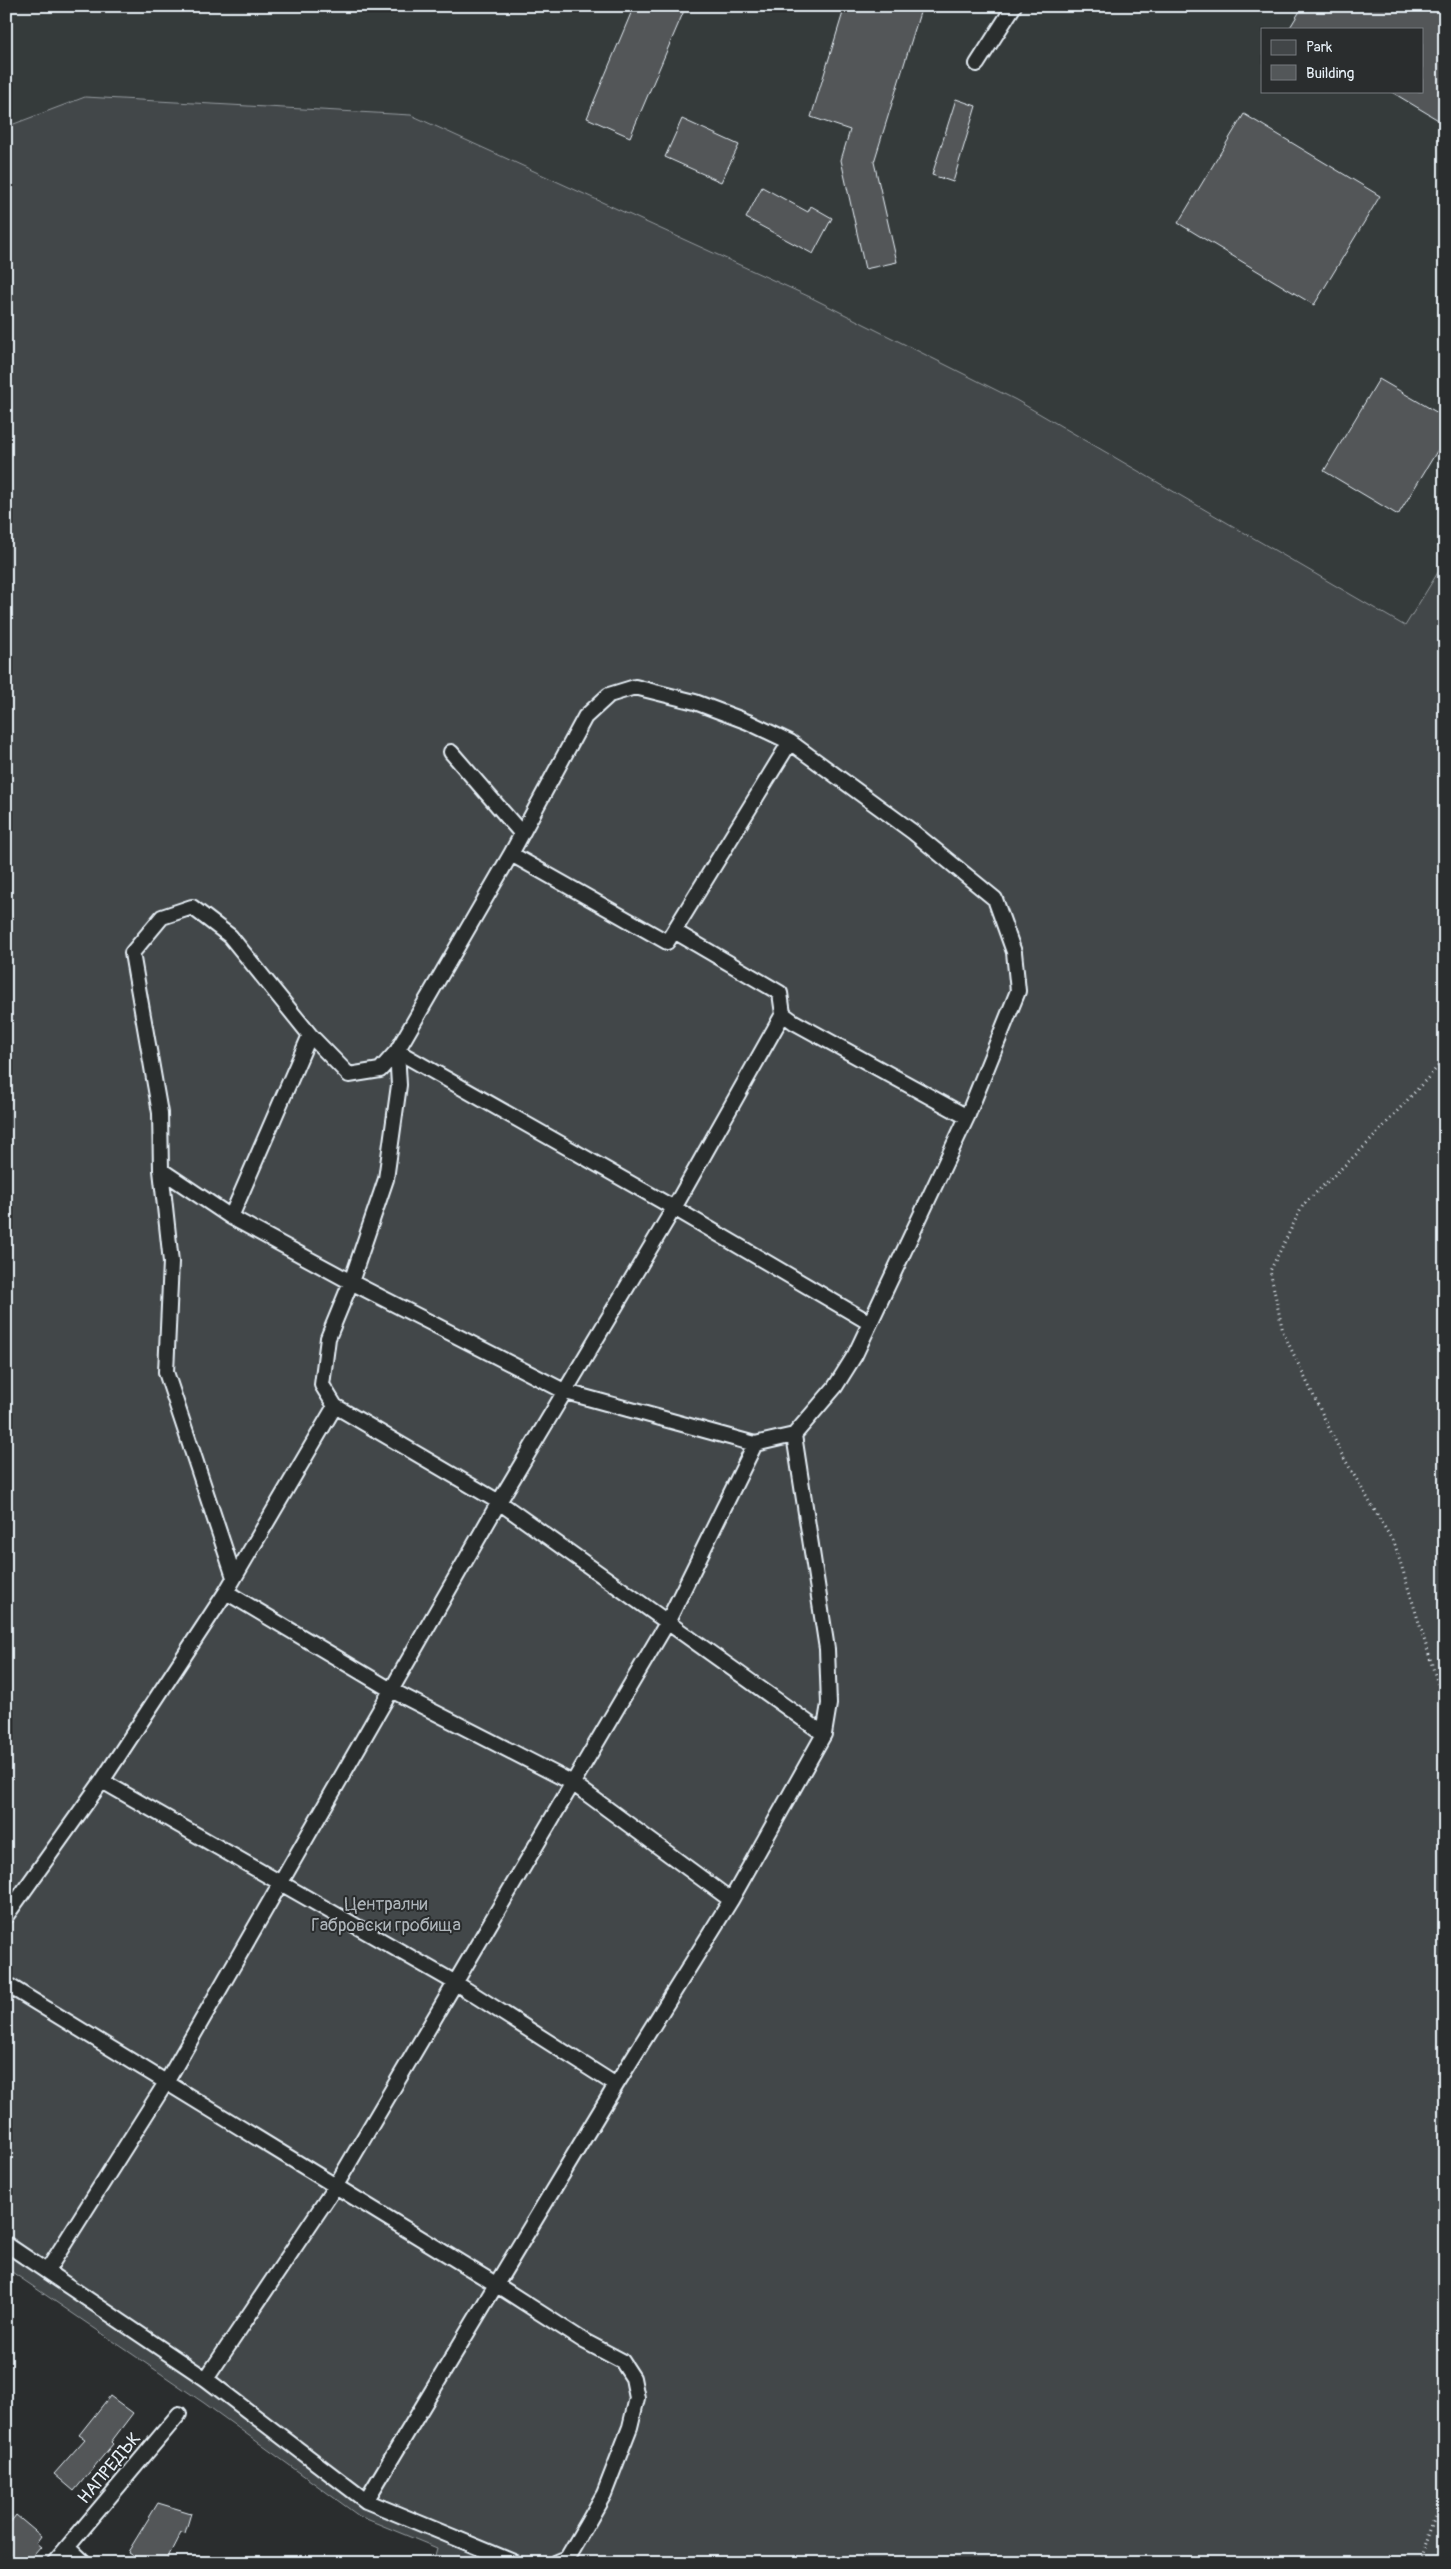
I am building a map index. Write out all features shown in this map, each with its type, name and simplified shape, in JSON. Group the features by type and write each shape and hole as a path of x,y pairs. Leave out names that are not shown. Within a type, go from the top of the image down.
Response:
{"lane":[{"path":"977,64 1014,6"},
{"path":"161,1170 231,1217 351,1282 566,1392 755,1444 794,1435 835,1387 870,1323 967,1117 1018,991 1014,952 995,899 913,832 790,742 748,722 695,702 635,687 609,695 586,717 511,854 397,1051 380,1070 349,1075 310,1035 230,936 192,908 162,918 132,953 160,1113 161,1170 171,1262 166,1372 234,1577"},
{"path":"511,854 667,942 790,742"},
{"path":"451,752 522,834"},
{"path":"47,2271 167,2082 499,1502 674,1208 783,1014 780,992 674,931"},
{"path":"783,1014 967,1117"},
{"path":"231,1217 310,1035"},
{"path":"397,1051 674,1208 870,1323"},
{"path":"397,1051 399,1085 386,1179 351,1282 328,1338 324,1360 322,1385 335,1406 499,1502 824,1734"},
{"path":"6,1916 102,1781 226,1592 335,1406"},
{"path":"366,2501 616,2085 731,1900 824,1734 829,1704 827,1650 794,1435"},
{"path":"206,2379 334,2187 571,1782 667,1623 755,1444"},
{"path":"226,1592 391,1690 571,1782 731,1900"},
{"path":"102,1781 280,1885 454,1982 616,2085"},
{"path":"6,1984 334,2187 497,2284 584,2341 622,2361 633,2378 637,2398 630,2427 607,2486 567,2558 555,2563"},
{"path":"6,2244 206,2379 366,2501 516,2563"},
{"name":"НАПРЕДЪК","path":"54,2563 179,2414"},
{"path":"68,2547 85,2563"}],"path":[{"path":"1445,1059 1369,1142 1303,1205 1270,1271 1283,1332 1341,1454 1395,1545 1445,1707"},
{"path":"1420,2563 1445,2492"}],"shaded area":[{"path":"6,6 1445,6 1445,561 1405,626 1016,400 810,297 411,115 85,97 6,127"}],"green space":[{"name":"Централни Габровски гробища","path":"85,97 411,115 810,297 1016,400 1405,626 1445,561 1445,2563 433,2563 437,2548 359,2516 204,2403 6,2268 6,127"}],"building":[{"path":"634,6 686,6 630,137 587,118"},
{"path":"845,6 922,6 874,162 897,262 865,269 841,160 850,130 811,117"},
{"path":"1303,6 1445,6 1445,124 1392,92 1424,92 1424,28 1290,28"},
{"path":"956,99 976,106 953,182 932,175"},
{"path":"1244,114 1380,196 1314,305 1178,223"},
{"path":"682,119 739,145 721,182 665,157"},
{"path":"762,187 808,212 811,206 832,218 813,254 746,218"},
{"path":"1379,379 1445,417 1445,438 1398,515 1324,471"},
{"path":"110,2396 133,2413 111,2442 113,2444 74,2491 54,2474 85,2439 79,2435"},
{"path":"158,2503 191,2513 185,2533 181,2532 165,2563 145,2563 128,2552"},
{"path":"16,2515 41,2536 36,2543 41,2547 27,2563 6,2563 6,2528"}]}
